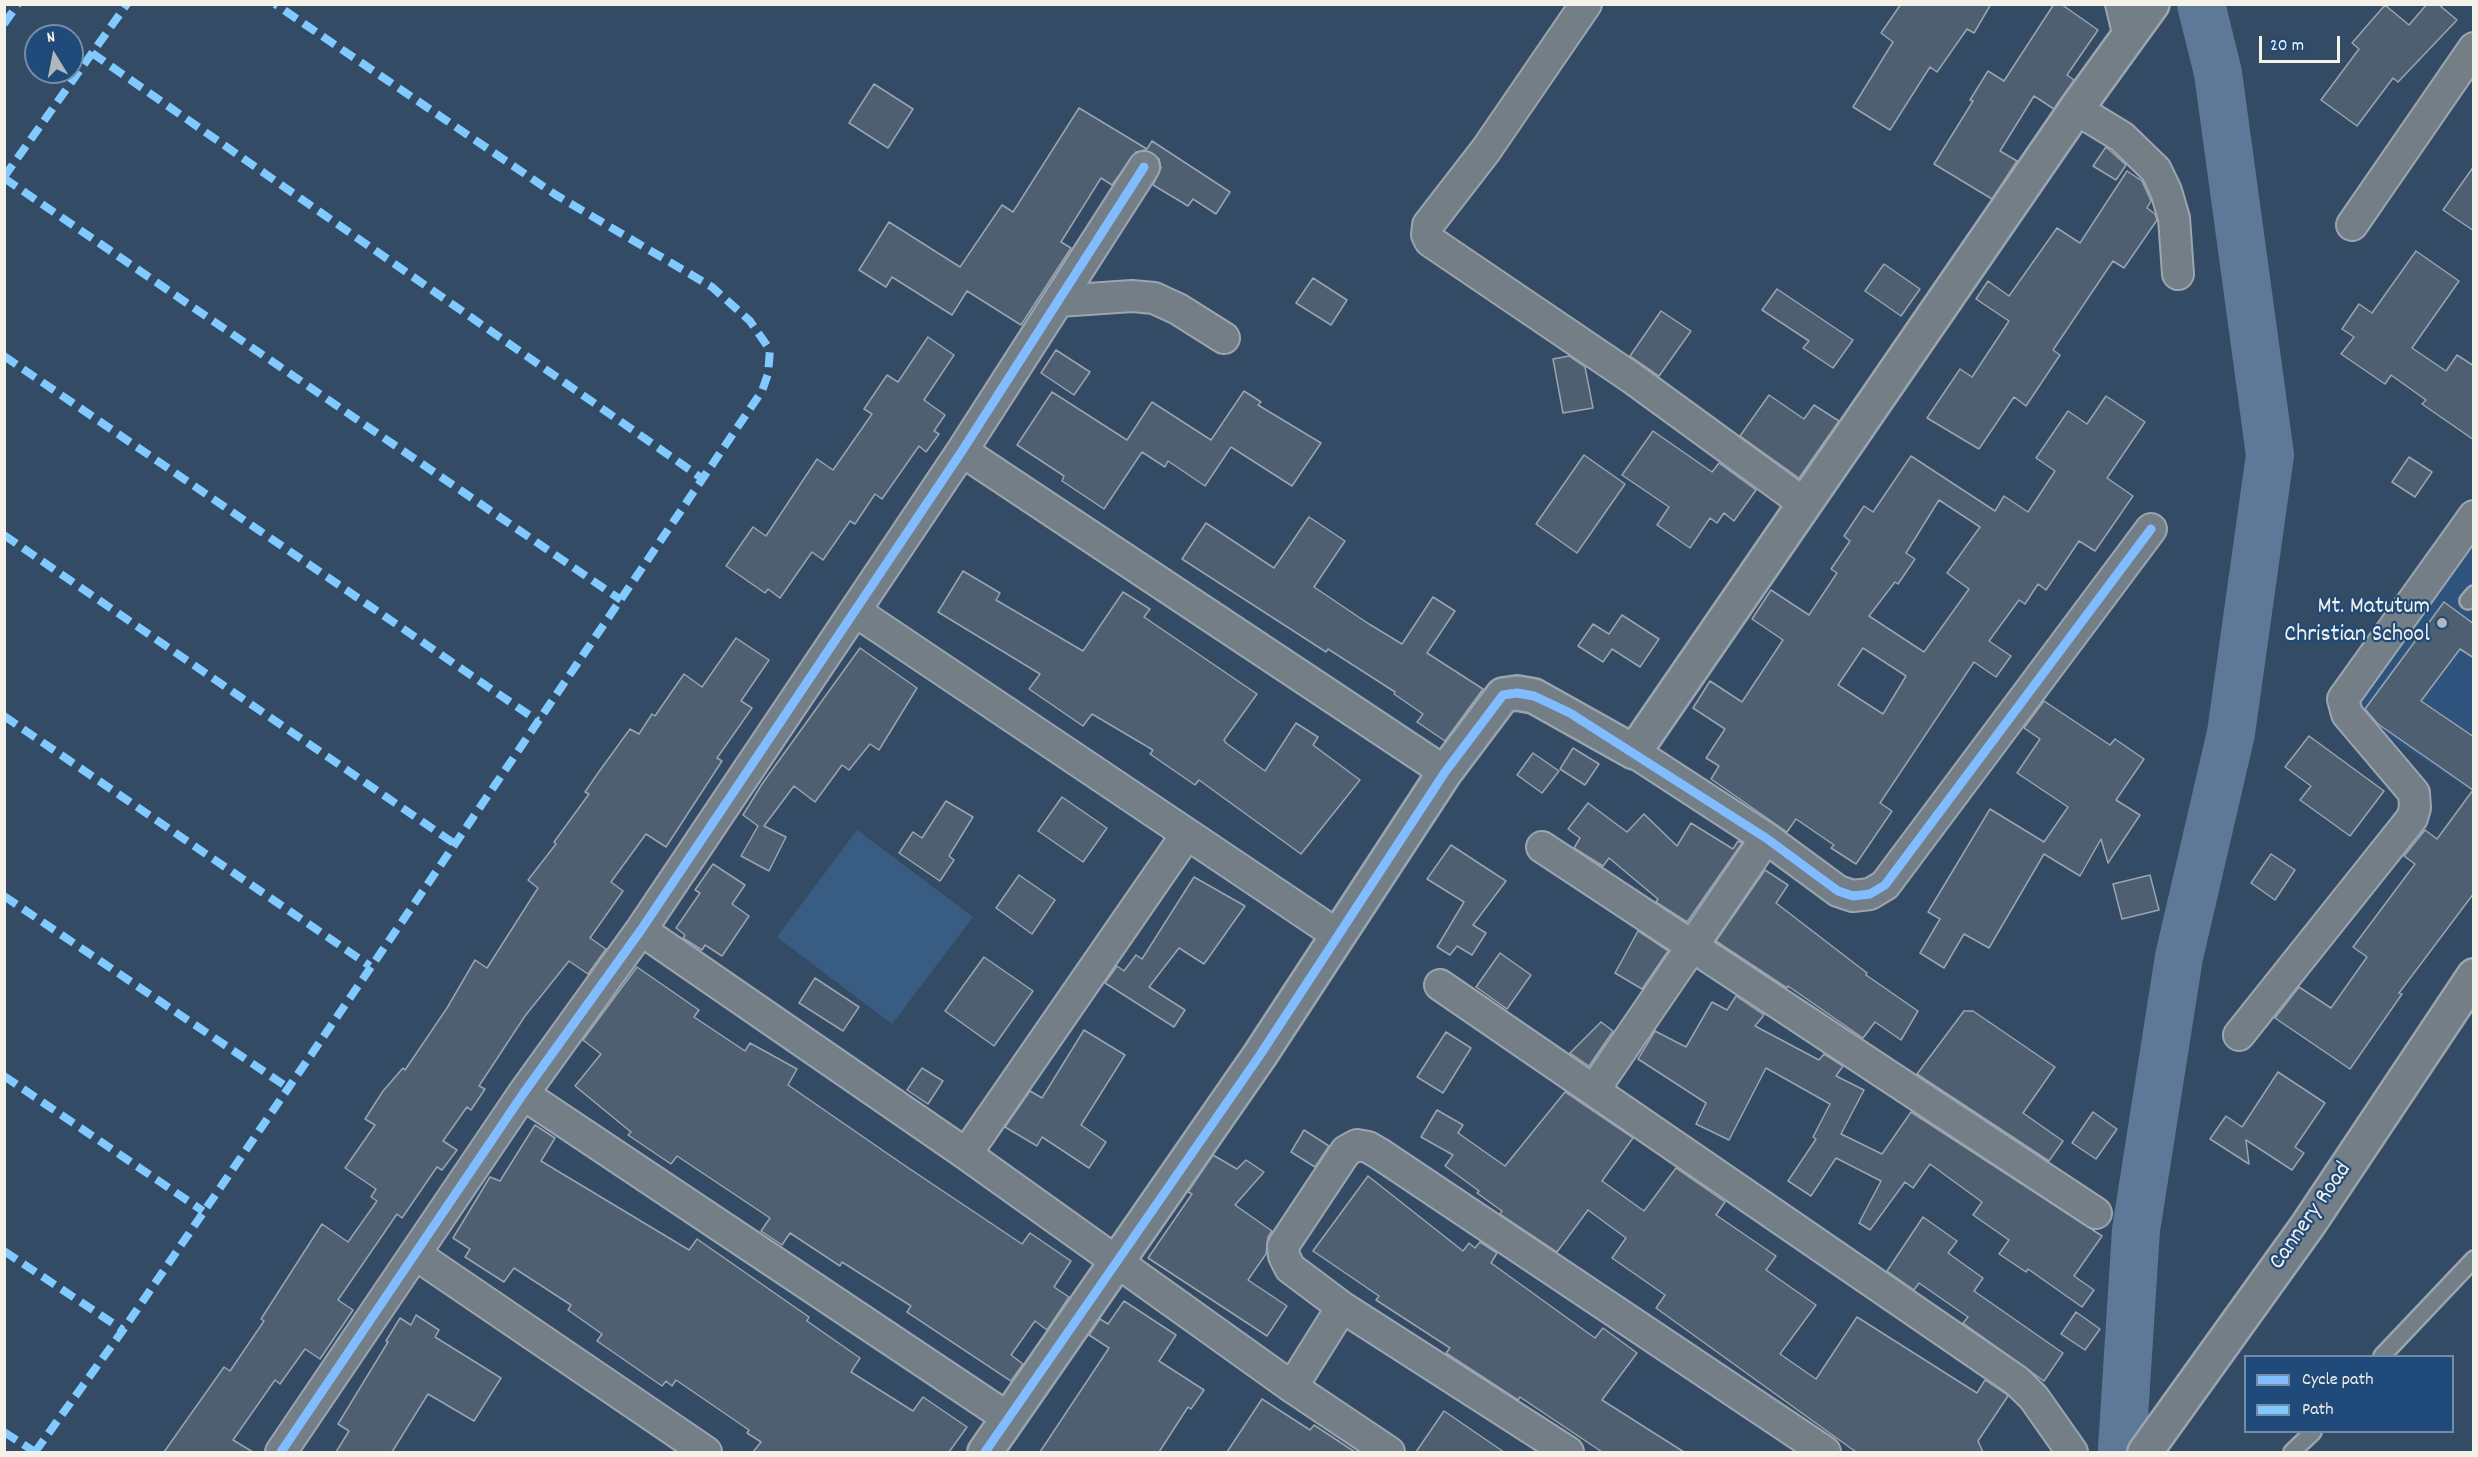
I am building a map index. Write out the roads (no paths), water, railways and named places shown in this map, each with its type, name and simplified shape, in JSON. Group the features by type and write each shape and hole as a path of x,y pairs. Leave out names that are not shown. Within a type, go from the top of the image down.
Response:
{"street":[{"path":"2121,4 2129,37"},
{"path":"1634,752 2076,108 2152,4"},
{"path":"1585,5 1486,150 1428,225 1427,235 1430,240 1632,378 1805,504"},
{"path":"2352,225 2474,48"},
{"path":"2076,108 2122,137 2156,170 2166,191 2174,218 2178,274"},
{"path":"281,1452 523,1095 641,930 962,451 1144,168"},
{"path":"1059,301 1132,296 1154,298 1178,309 1224,338"},
{"path":"962,451 1445,772"},
{"path":"2239,1035 2412,818 2415,808 2414,793 2347,714 2343,699 2474,516"},
{"path":"985,1452 1241,1083 1445,772 1503,695 1517,693 1543,700 1634,752 1766,838 1838,891 1853,896 1870,894 1885,885 2151,529"},
{"path":"855,611 1339,936"},
{"path":"966,1154 1187,834"},
{"path":"1594,1090 1766,838"},
{"path":"1542,848 2096,1213"},
{"path":"641,930 966,1154 1292,1387 1389,1452"},
{"name":"Cannery Road","path":"2145,1452 2308,1225 2474,976"},
{"path":"1440,985 2017,1382 2034,1398 2072,1452"},
{"path":"523,1095 1008,1418"},
{"path":"1568,1452 1342,1307 1290,1268 1284,1256 1283,1246 1346,1151 1357,1145 1368,1147 1380,1154 1825,1452"},
{"path":"416,1254 706,1452"},
{"path":"1292,1387 1342,1307"}],"lane":[{"path":"2383,1355 2474,1259"},
{"path":"2292,1452 2311,1433"}],"waterway":[{"path":"2122,1448 2136,1230 2179,957 2231,733 2270,455 2218,73 2201,4"}],"place":[{"name":"Mt. Matutum Christian School","path":"2442,623"}]}
